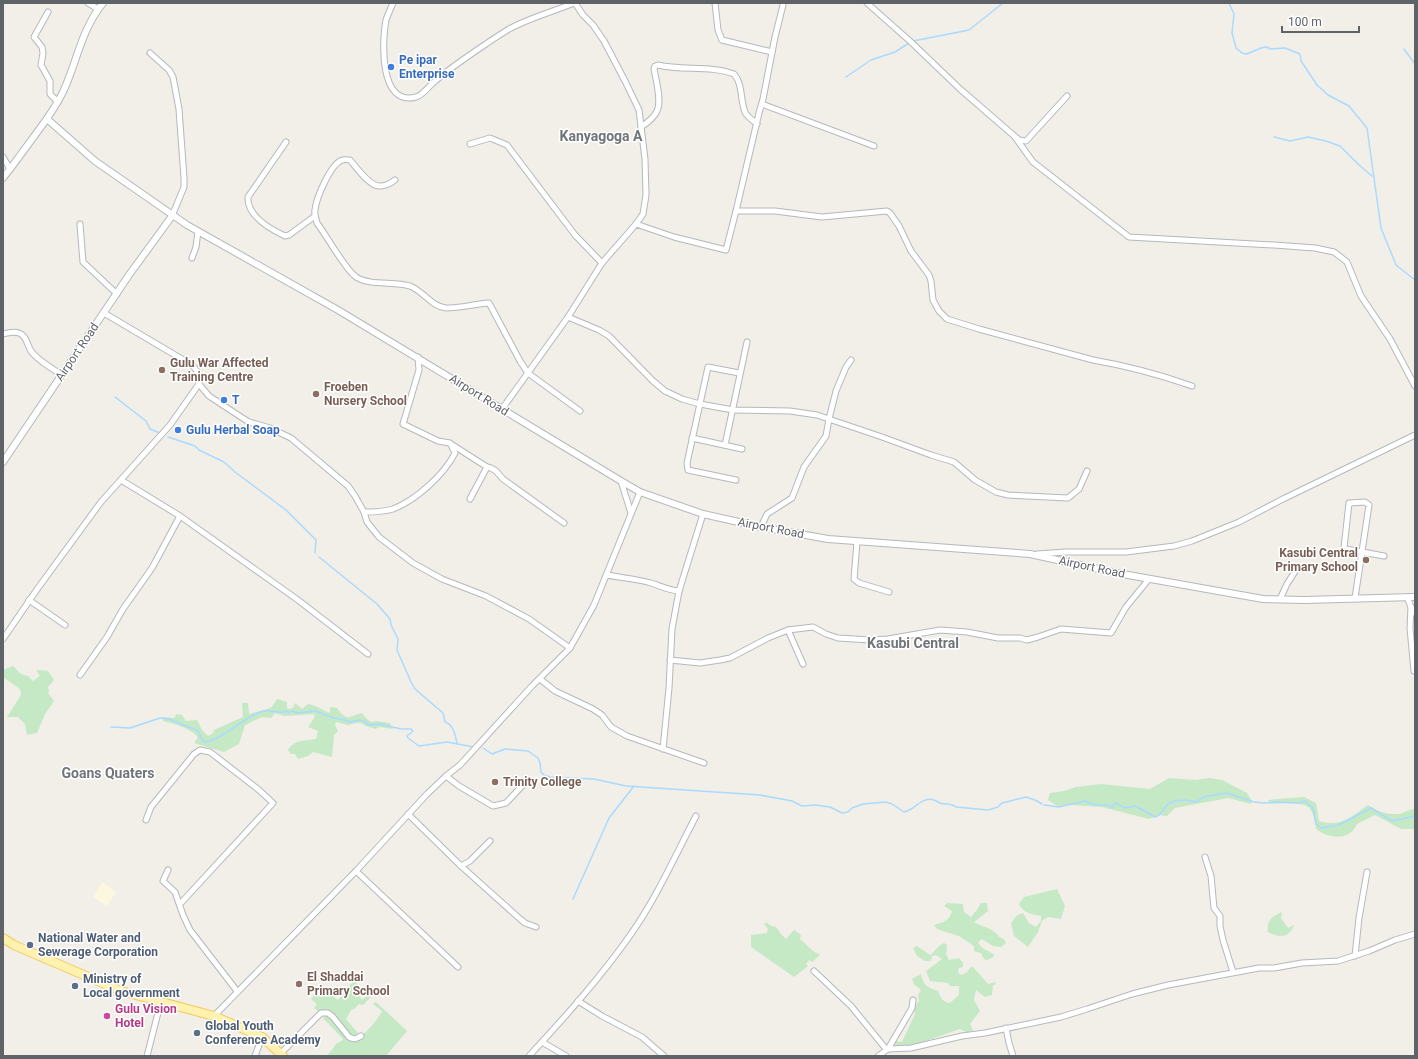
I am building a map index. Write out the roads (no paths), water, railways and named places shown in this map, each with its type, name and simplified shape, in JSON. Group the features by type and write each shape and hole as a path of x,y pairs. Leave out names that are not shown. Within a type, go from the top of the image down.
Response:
{"main road":[{"path":"3,938 14,945 120,991 214,1016 262,1038 282,1055"}],"street":[{"path":"88,3 98,9"},
{"path":"3,178 58,102 68,82 80,42 98,9 104,3"},
{"path":"393,3 386,19 383,50 388,79 393,91 400,96 407,98 417,97 465,58 509,29 574,3 593,25 604,41 626,81 639,110 645,159 646,195 643,214 602,263 568,317 502,409"},
{"path":"715,3 718,30 722,40 772,52"},
{"path":"867,3 911,42 960,89 1019,140 1026,141 1067,96"},
{"path":"636,224 674,237 726,250 762,104 783,5"},
{"path":"48,12 34,37 42,47 43,53 41,64 50,81 50,94 58,102"},
{"path":"150,53 169,70 173,78 179,109 184,187 172,216"},
{"path":"641,127 654,116 658,108 658,95 654,69 655,66 658,65 679,68 705,68 734,74 738,80 745,112 748,117 757,124"},
{"path":"762,104 874,146"},
{"name":"Airport Road","path":"47,119 95,161 172,216 332,306 640,492 702,514 761,527 828,539 1030,554 1117,573 1247,597 1304,600 1415,597"},
{"path":"1015,137 1033,162 1129,237 1274,245 1315,248 1334,252 1347,262 1361,296 1390,339 1415,386"},
{"path":"470,144 490,138 507,146 575,235 602,263"},
{"path":"286,142 248,197 249,207 257,218 285,236 290,235 315,216"},
{"path":"3,157 10,169"},
{"path":"395,180 380,186 375,186 350,160 344,160 335,165 330,172 316,206 315,216 348,269 358,278 365,280 408,285 416,288 440,306 446,308 489,303 528,373 580,411"},
{"path":"736,211 775,212 822,217 887,211 899,226 911,251 929,275 933,300 947,319 979,330 1087,358 1140,369 1192,386"},
{"name":"Airport Road","path":"3,462 172,216"},
{"path":"80,224 83,262 117,294"},
{"path":"192,258 196,247 198,231"},
{"path":"104,313 192,365 197,371 199,384 209,396 245,420 270,428 291,438 348,486 364,512 367,522 380,537 413,563 442,579 486,596 523,616 570,648"},
{"path":"568,317 599,330 608,336 617,343 652,381 665,391 682,399 733,410 790,411 817,415 954,462 975,480 991,490 1008,495 1068,498 1079,489 1087,471"},
{"path":"3,334 14,332 21,334 34,355 62,375"},
{"path":"725,445 739,373 747,342"},
{"path":"418,357 419,370 403,424 438,441 450,443 487,467 496,471 504,479 564,523"},
{"path":"761,527 767,514 792,498 804,467 826,436 836,391 846,367 851,360"},
{"path":"736,480 688,470 687,463 708,367 739,373"},
{"path":"3,639 29,600 101,502 170,425 199,384"},
{"path":"1030,554 1066,552 1126,552 1174,546 1192,541 1239,522 1282,499 1415,435"},
{"path":"692,438 742,449"},
{"path":"364,512 381,512 393,509 429,486 444,470 455,453 450,443"},
{"path":"470,499 487,467"},
{"path":"121,480 180,516 298,600 368,654"},
{"path":"621,481 631,513"},
{"path":"214,1016 356,871 408,814 446,776 460,765 570,648 585,623 607,575 640,492"},
{"path":"1355,598 1362,552 1369,505 1367,502 1349,502 1344,548 1362,552 1384,556"},
{"path":"663,749 669,688 672,629 679,591 702,514"},
{"path":"80,675 152,568 180,516"},
{"path":"857,542 854,579 859,583 889,592"},
{"path":"1280,599 1296,570"},
{"path":"607,575 638,580 662,588 679,591"},
{"path":"670,660 700,662 730,658 768,638 788,630 812,627 838,638 870,640 888,639 940,630 967,632 998,638 1020,638 1027,640 1062,629 1111,633 1126,607 1149,578"},
{"path":"1407,597 1415,613"},
{"path":"29,600 65,626"},
{"path":"1411,607 1410,628 1414,671"},
{"path":"788,630 803,664"},
{"path":"540,679 555,691 593,709 602,715 611,727 627,736 704,763"},
{"path":"146,820 151,807 194,754 200,750 210,752 259,790 273,803 180,904"},
{"path":"446,776 476,797 493,806 506,803 522,786"},
{"path":"408,814 462,866 525,923 536,927"},
{"path":"529,1056 578,1001 632,933 662,883 696,816"},
{"path":"462,866 470,861 490,841"},
{"path":"1205,857 1211,876 1214,908 1220,916 1220,926 1223,940 1233,972"},
{"path":"168,870 163,881 175,892 190,930 237,991"},
{"path":"356,871 458,967"},
{"path":"1355,956 1358,918 1367,872"},
{"path":"887,1049 911,1048 962,1036 985,1033 1061,1017 1149,989 1233,972 1258,968 1274,968 1338,961 1415,934"},
{"path":"814,971 851,1006 887,1049"},
{"path":"878,1056 887,1049 912,1008 913,1000"},
{"path":"147,1056 161,1001"},
{"path":"578,1001 602,1016 642,1037 664,1056"},
{"path":"282,1055 321,1013 328,1013 333,1017 352,1039 361,1036"},
{"path":"1006,1028 1013,1056"},
{"path":"255,1056 262,1038"},
{"path":"542,1042 566,1056"}],"waterway":[{"path":"913,41 969,30 1003,3"},
{"path":"1229,3 1234,14 1232,33 1236,48 1242,53 1247,54 1266,47 1271,49 1285,48 1300,54 1301,61 1317,85 1328,95 1349,106 1367,128 1381,228 1396,265 1415,280"},
{"path":"846,77 871,60 895,52 909,43"},
{"path":"1404,49 1415,64"},
{"path":"1274,137 1290,141 1308,137 1340,146 1372,176"},
{"path":"115,397 146,421 150,429 160,433"},
{"path":"168,437 195,446 199,450 224,462 286,510 316,540 315,553"},
{"path":"319,557 377,604 390,619 391,625 398,639 397,650 411,682 415,689 443,713 445,722 448,723 454,731 457,743"},
{"path":"111,727 130,728 160,718 169,719 198,731 201,738 205,742 219,737 246,719 260,712 287,711 289,713 292,711 297,713 315,711 350,722 359,720 366,722 368,725 380,724 401,729 411,729 413,731 407,736 419,746 447,742 474,747"},
{"path":"483,748 492,754 505,749 528,751 538,758 541,772 550,777 594,779 626,786 760,795 792,801 802,806 815,805 830,807 842,813 848,812 852,808 863,804 886,802 904,812 930,799 942,804 956,807 988,810 998,807 1002,803 1026,797 1042,804"},
{"path":"573,899 609,818 634,786"},
{"path":"1044,805 1059,807 1085,801 1096,805 1113,807 1114,804 1117,803 1124,808 1135,806 1155,817 1159,815 1168,804 1174,801 1186,800 1196,802 1204,797 1227,793 1254,802 1298,803 1305,801 1313,808 1316,824 1321,828 1339,825 1371,808 1392,821 1415,816"}],"place":[{"name":"Pe ipar Enterprise","path":"391,67"},
{"name":"Gulu War Affected Training Centre","path":"162,370"},
{"name":"Froeben Nursery School","path":"316,394"},
{"name":"T","path":"224,400"},
{"name":"Gulu Herbal Soap","path":"178,430"},
{"name":"Kasubi Central Primary School","path":"1366,560"},
{"name":"Trinity College","path":"495,782"},
{"name":"National Water and Sewerage Corporation","path":"30,945"},
{"name":"El Shaddai Primary School","path":"299,984"},
{"name":"Ministry of Local government","path":"75,986"},
{"name":"Gulu Vision Hotel","path":"107,1016"},
{"name":"Global Youth Conference Academy","path":"197,1033"}],"district":[{"name":"Kanyagoga A","path":"601,136"},
{"name":"Kasubi Central","path":"913,643"},
{"name":"Goans Quaters","path":"108,773"}]}
